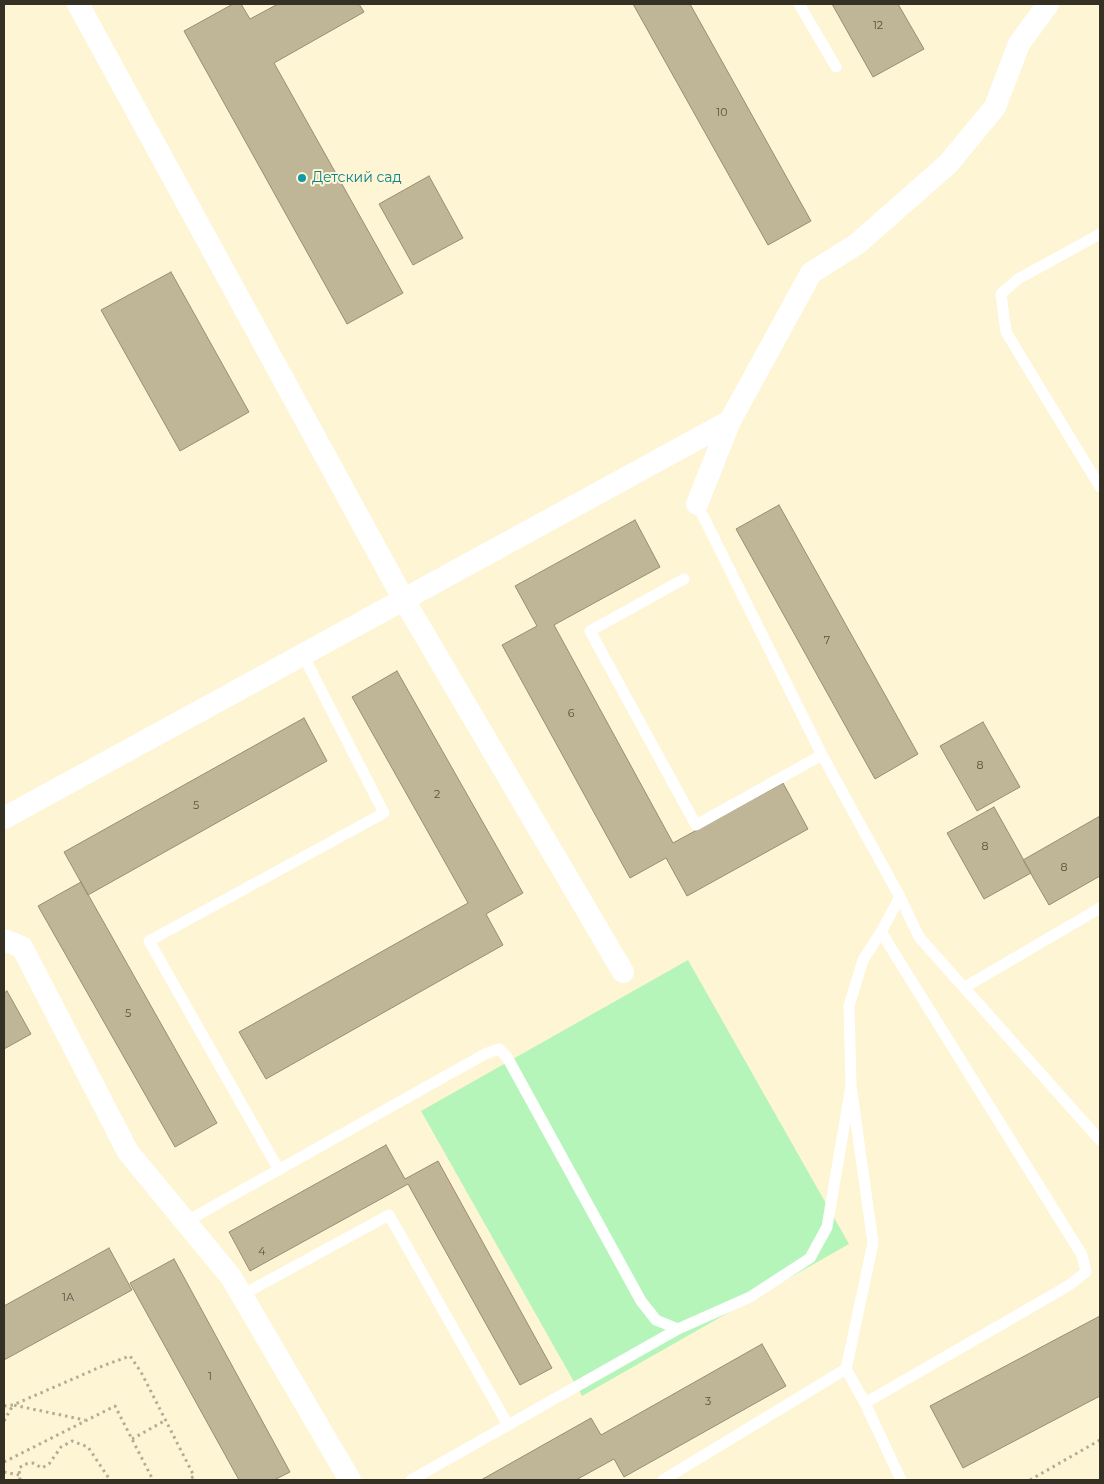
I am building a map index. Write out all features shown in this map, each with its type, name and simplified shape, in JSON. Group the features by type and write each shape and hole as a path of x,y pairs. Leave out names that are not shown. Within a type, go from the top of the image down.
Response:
{"street":[{"path":"78,4 404,600 623,972"},
{"path":"697,504 730,421 811,273 857,244 948,164 995,107 1019,44 1048,4"},
{"path":"4,818 730,421"},
{"path":"4,940 22,947 128,1152 187,1221 231,1277 350,1480"}],"lane":[{"path":"799,4 836,67"},
{"path":"1100,234 1018,279 1000,294 1006,332 1100,487"},
{"path":"697,504 822,755 920,937 1100,1140"},
{"path":"684,579 590,631 696,825 822,755"},
{"path":"279,1170 149,941 384,814 303,655"},
{"path":"900,897 863,960 849,1006 851,1086 873,1243 846,1369 865,1403 901,1480"},
{"path":"965,987 1100,908"},
{"path":"865,1403 1068,1286 1086,1272 1082,1254 881,932"},
{"path":"187,1221 485,1054 499,1049 508,1057 641,1301 656,1320 678,1329"},
{"path":"411,1480 678,1329 750,1297 810,1258 827,1227 851,1086"},
{"path":"242,1296 390,1214 508,1425"},
{"path":"663,1480 846,1369"}],"path":[{"path":"4,1406 13,1405 104,1364 130,1356 141,1372 194,1476 188,1480"},
{"path":"13,1405 85,1420"},
{"path":"4,1421 13,1405"},
{"path":"4,1462 115,1406 153,1480"},
{"path":"132,1439 166,1420"},
{"path":"1030,1480 1100,1440"},
{"path":"20,1480 19,1468 24,1464 34,1463 42,1468 49,1464 61,1447 72,1441 88,1447 110,1480"},
{"path":"4,1472 19,1475"}],"green space":[{"path":"688,960 849,1244 582,1396 421,1111"}],"building":[{"name":"Детский сад","path":"233,4 241,4 250,19 278,4 359,4 364,12 274,63 403,293 347,324 184,31"},
{"path":"633,4 690,4 811,221 768,245"},
{"path":"832,4 898,4 924,49 873,77"},
{"path":"429,176 463,238 413,265 379,204"},
{"path":"171,272 249,412 180,451 101,310"},
{"path":"779,505 918,754 875,779 736,529"},
{"path":"635,520 660,567 554,625 673,843 783,783 808,829 687,896 666,858 630,878 502,645 537,626 515,586"},
{"path":"397,671 523,893 486,914 503,945 266,1079 239,1032 468,903 352,697"},
{"path":"304,718 327,761 88,895 64,852"},
{"path":"983,722 1020,787 977,811 940,746"},
{"path":"994,807 1031,873 984,899 947,833"},
{"path":"1100,816 1100,876 1049,905 1023,860"},
{"path":"81,882 217,1123 175,1147 38,906"},
{"path":"7,991 31,1034 4,1049 4,993"},
{"path":"386,1145 405,1179 438,1161 552,1368 520,1385 408,1184 250,1271 229,1232"},
{"path":"109,1248 132,1290 4,1360 4,1306"},
{"path":"174,1259 290,1472 274,1480 239,1480 130,1283"},
{"path":"1100,1316 1100,1396 963,1468 930,1406"},
{"path":"762,1344 786,1386 624,1477 614,1459 576,1480 481,1480 591,1418 601,1435"}],"place":[{"name":"Детский сад","path":"302,178"}]}
